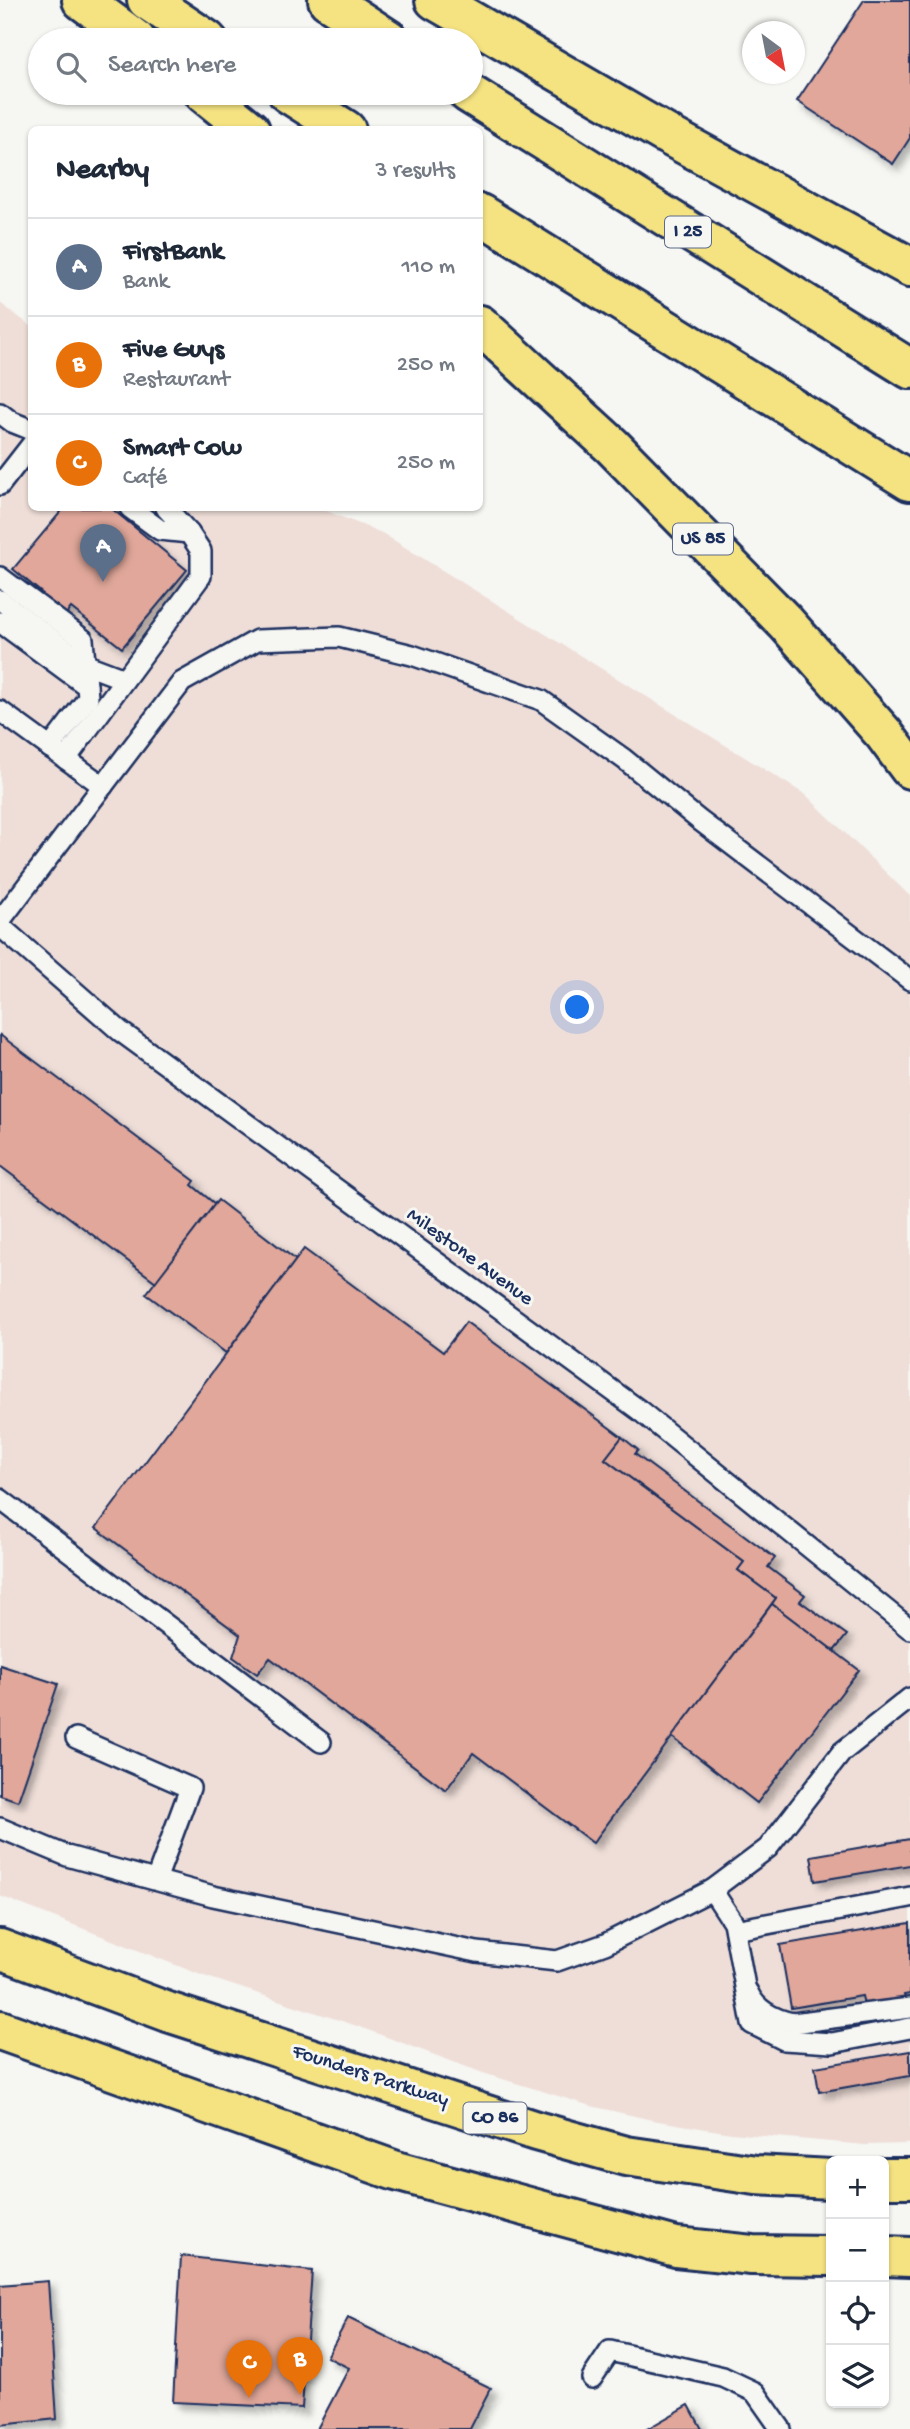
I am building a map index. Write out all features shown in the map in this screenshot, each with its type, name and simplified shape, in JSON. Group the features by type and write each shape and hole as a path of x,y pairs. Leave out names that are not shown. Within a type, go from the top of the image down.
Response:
{"highway":[{"path":"82,0 120,28"},
{"path":"147,0 188,28"},
{"path":"328,0 371,28"},
{"path":"435,0 666,134 910,267"},
{"name":"I 25","path":"483,102 910,369"},
{"path":"219,105 245,126"},
{"path":"307,105 340,126"},
{"path":"483,216 910,481"},
{"name":"US 85","path":"483,328 612,446 786,622 884,734 910,769"},
{"name":"Founders Parkway","path":"0,1949 168,2012 536,2131 613,2153 755,2175 826,2179"},
{"path":"0,2030 396,2171 676,2247 752,2255 826,2256"},
{"path":"889,2178 910,2178"},
{"path":"889,2256 910,2257"}],"lane":[{"path":"0,413 12,422 28,428"},
{"path":"0,485 28,449"},
{"path":"134,511 160,530 189,533"},
{"path":"58,753 124,679 201,576 201,551 169,511"},
{"path":"0,578 83,639 88,698 58,753"},
{"path":"0,600 86,664 124,679"},
{"path":"0,622 87,686"},
{"path":"0,923 182,682 257,640 339,636 412,655 541,700 624,759 699,820 910,980"},
{"path":"0,711 103,786"},
{"name":"Milestone Avenue","path":"0,923 120,1031 639,1410 910,1629"},
{"path":"0,1499 321,1742"},
{"path":"0,1828 67,1856 213,1896 477,1952 557,1961 606,1944 712,1890 768,1848 842,1752 910,1698"},
{"path":"76,1738 190,1788 156,1880"},
{"path":"712,1890 733,1922 752,2024 784,2040 832,2043 910,2028"},
{"path":"734,1930 910,1897"},
{"path":"744,1985 751,2000 764,2012 779,2020 793,2023 910,2008"},
{"path":"592,2378 610,2351 723,2377 755,2392 780,2429"}],"shaded area":[{"path":"0,303 28,324 28,511 327,511 382,533 806,795 910,896 910,2144 865,2145 731,2133 652,2120 591,2106 483,2073 357,2026 201,1975 0,1896"}],"building":[{"path":"864,0 910,0 910,138 893,164 797,101"},
{"path":"61,511 115,511 187,570 122,648 71,608 48,636 24,616 43,594 13,569"},
{"path":"0,1035 195,1181 192,1185 215,1204 156,1282 0,1166"},
{"path":"218,1200 296,1260 226,1353 146,1294"},
{"path":"304,1249 443,1352 466,1322 622,1437 605,1459 744,1562 738,1570 776,1598 593,1843 473,1753 446,1790 270,1658 257,1674 233,1657 240,1635 96,1528"},
{"path":"622,1437 638,1450 635,1454 775,1558 768,1567 805,1595 800,1601 847,1635 834,1651 772,1604 776,1598 738,1570 744,1562 605,1459"},
{"path":"772,1604 859,1670 757,1803 672,1737"},
{"path":"0,1665 58,1684 18,1801 0,1795"},
{"path":"910,1839 910,1865 815,1881 811,1856"},
{"path":"910,1923 910,1994 904,1995 906,2003 865,2009 862,1996 791,2008 780,1945"},
{"path":"910,2051 910,2076 819,2092 815,2067"},
{"path":"181,2256 312,2271 302,2408 173,2402"},
{"path":"48,2281 57,2419 0,2425 0,2285"},
{"path":"348,2318 491,2388 470,2429 317,2429 349,2368 327,2357"},
{"path":"689,2405 702,2429 647,2429"}],"place":[{"name":"FirstBank","path":"103,582"},
{"name":"Five Guys","path":"300,2395"},
{"name":"Smart Cow","path":"249,2398"}]}
